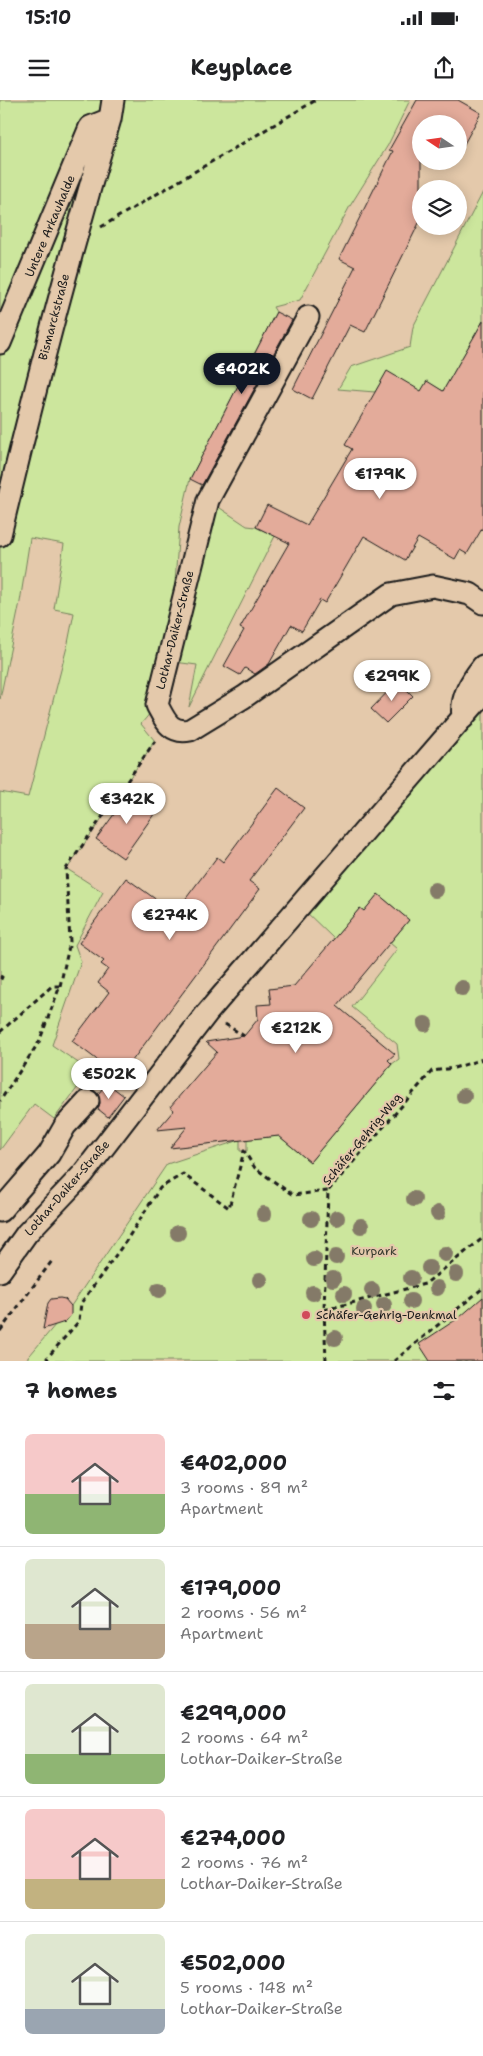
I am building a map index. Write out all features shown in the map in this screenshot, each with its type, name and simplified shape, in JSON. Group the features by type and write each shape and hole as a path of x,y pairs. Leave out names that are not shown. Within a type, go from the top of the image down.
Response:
{"street":[{"name":"Bismarckstraße","path":"0,535 38,374 111,110"},
{"name":"Untere Arkauhalde","path":"0,343 90,128 111,110"},
{"name":"Lothar-Daiker-Straße","path":"167,724 157,704 208,500 308,317"},
{"path":"167,724 181,732 190,730 244,697 391,594 433,586 470,594 483,603"},
{"path":"463,718 462,702 468,688 483,666"},
{"name":"Lothar-Daiker-Straße","path":"0,1271 27,1233 82,1174 207,1013 483,694"},
{"path":"0,1211 49,1154 65,1126 88,1101"}],"path":[{"path":"73,244 316,100"},
{"path":"0,1101 39,1042 60,986 70,942 66,869 167,724"},
{"path":"0,976 2,978 0,981"},
{"path":"0,1032 52,986 60,986"},
{"name":"Schäfer-Gehrig-Weg","path":"326,1361 324,1310 328,1191 432,1071 454,1068 483,1059"},
{"path":"49,1361 47,1358 79,1322 81,1303 126,1241 160,1188 183,1174 229,1208 244,1151 255,1168 293,1195 328,1191"},
{"path":"324,1310 425,1284 483,1238"},
{"path":"0,1331 52,1261"},
{"path":"394,1361 483,1288"}],"green space":[{"path":"0,100 410,100 388,145 350,206 300,300 273,307 276,312 190,479 179,527 175,582 176,622 208,500 247,526 256,527 275,536 189,707 197,665 167,661 157,705 141,724 155,741 67,869 103,892 75,945 81,962 52,1045 90,1071 54,1119 34,1104 0,1150 0,792 28,797 74,613 54,609 64,544 30,538 20,602 0,699"},
{"path":"483,192 483,321 443,391 427,382 418,397 387,372 375,392 338,389 351,367 410,347 413,327 461,235 467,235 467,223"},
{"name":"Kurpark","path":"483,694 483,1361 25,1361 71,1306 167,1164 240,1140 240,1151 247,1151 247,1139 279,1136 310,1162 392,1064 399,1059 397,1044 352,1007 397,949 390,943 409,920 378,894 364,911 360,908 334,939 300,906"}],"building":[{"path":"417,100 458,100 481,113 468,137 468,115 412,115 412,170 421,170 421,180 412,180 413,235 365,332 350,325 312,399 293,389 355,267 339,259 393,151 389,150"},
{"path":"276,312 292,320 202,485 190,479"},
{"path":"483,321 483,527 467,554 460,550 455,559 418,538 405,560 364,536 325,603 320,600 302,631 291,625 269,664 255,674 245,668 240,675 224,666 244,630 240,628 289,543 256,527 267,505 307,525 352,449 345,445 387,371 421,391 427,381 443,391"},
{"path":"398,681 413,696 386,723 371,709"},
{"path":"278,788 304,808 249,881 260,889 120,1077 72,1041 109,992 98,983 108,969 101,964 104,961 79,943 126,878 175,913 217,857 223,862"},
{"path":"131,791 157,810 123,858 96,839"},
{"path":"378,894 409,920 337,1006 395,1054 388,1060 392,1064 310,1162 279,1136 170,1148 187,1127 157,1130 174,1110 170,1107 217,1052 206,1042 244,1036 258,1019 257,1005 271,1004 269,989 294,986 360,908 364,911"},
{"path":"107,1083 124,1096 108,1117 98,1109 100,1103 98,1094"},
{"path":"483,1297 483,1361 430,1361 419,1344 460,1317"},
{"path":"51,1299 65,1299 71,1306 71,1315 65,1322 43,1329 48,1303"}],"place":[{"name":"Schäfer-Gehrig-Denkmal","path":"306,1315"}]}
